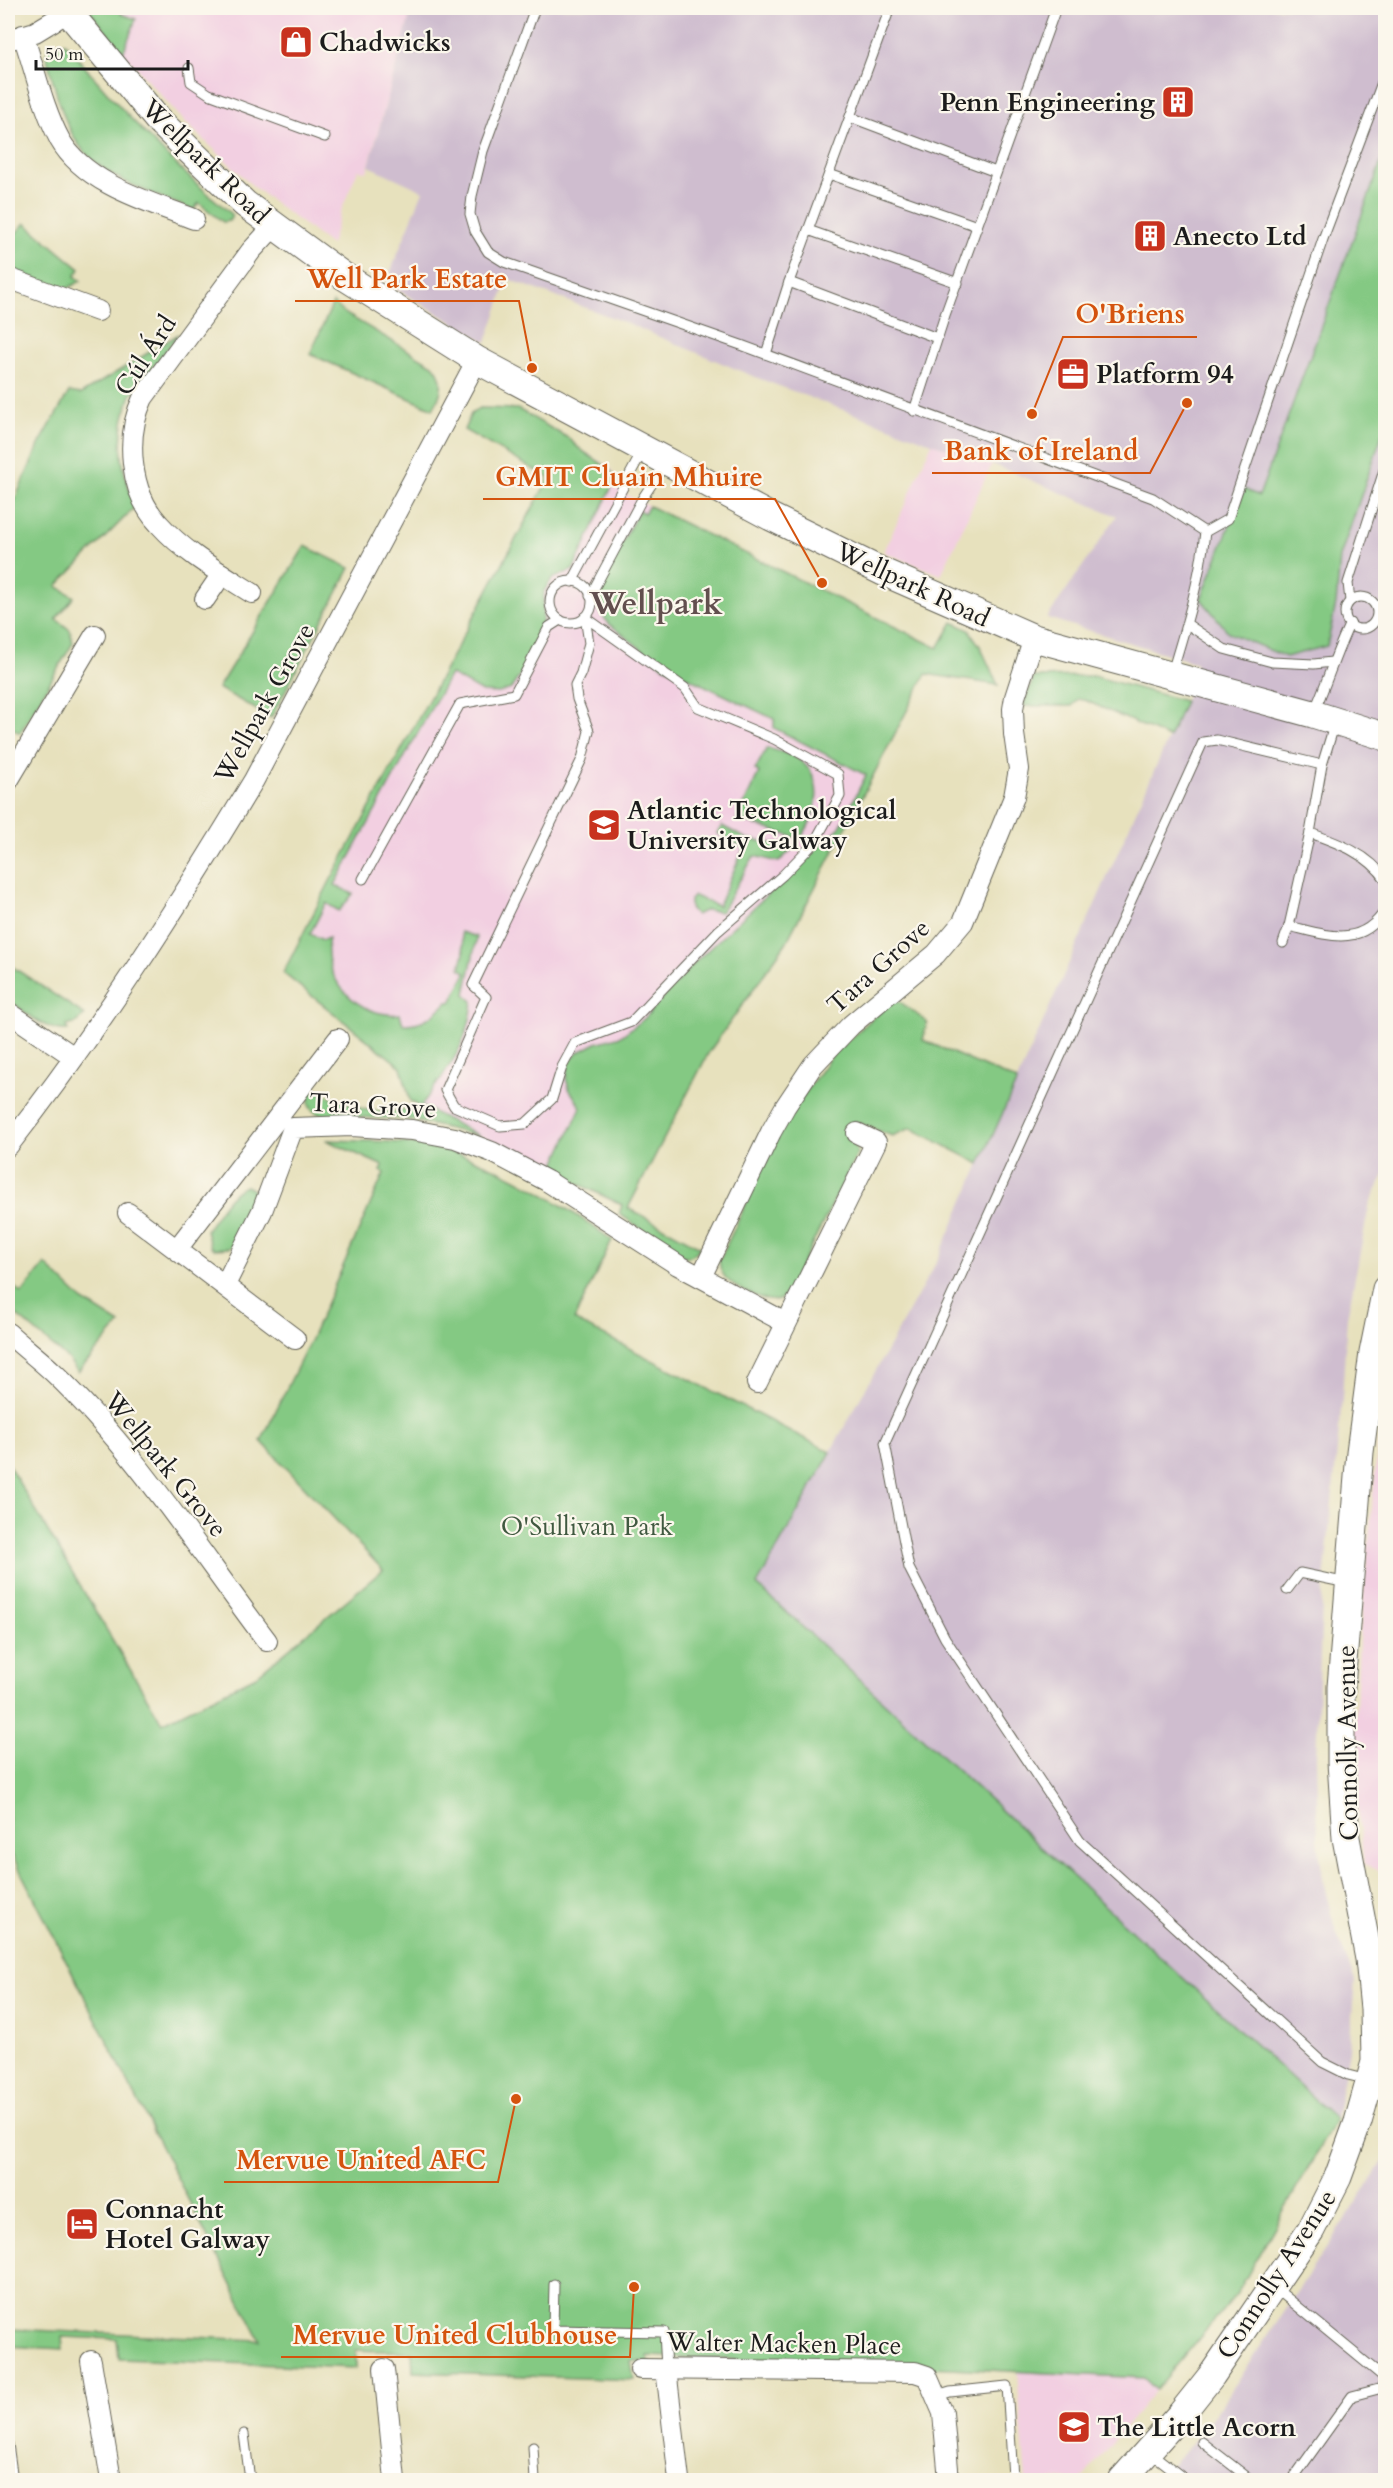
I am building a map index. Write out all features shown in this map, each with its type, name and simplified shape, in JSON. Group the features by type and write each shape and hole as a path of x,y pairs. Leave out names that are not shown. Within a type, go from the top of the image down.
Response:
{"main road":[{"name":"Wellpark Road","path":"66,10 158,120 245,204 342,275 477,360 666,462 883,572 1034,638 1325,717 1386,737"},
{"name":"Connolly Avenue","path":"1122,2481 1212,2375 1311,2230 1338,2177 1377,2070 1369,1959 1346,1838 1341,1762 1341,1687 1360,1452 1373,1353 1386,1289"}],"street":[{"path":"16,38 44,28 66,10"},
{"name":"Wellpark Road","path":"16,38 61,142 94,175 115,188 194,219"},
{"name":"Cúl Árd","path":"252,593 202,562 177,541 151,514 144,501 133,466 133,432 138,409 150,387 251,251 274,226"},
{"path":"8,278 98,311"},
{"name":"Wellpark Grove","path":"8,1146 100,1021 218,840 254,780 477,360"},
{"path":"205,599 222,574"},
{"path":"8,780 95,635"},
{"name":"Tara Grove","path":"701,1277 771,1132 813,1065 850,1025 936,954 963,922 1014,797 1019,769 1013,728 1015,698 1034,638"},
{"path":"8,1012 74,1057"},
{"name":"Tara Grove","path":"177,1249 285,1123 338,1039"},
{"name":"Tara Grove","path":"285,1123 412,1130 455,1138 522,1166 659,1254 786,1323"},
{"name":"Tara Grove","path":"225,1285 262,1210 285,1123"},
{"path":"757,1383 876,1142 856,1133"},
{"path":"128,1213 295,1339"},
{"name":"Wellpark Grove","path":"8,1333 52,1371 114,1438 225,1582 267,1641"},
{"path":"91,2361 111,2481"},
{"path":"384,2369 395,2481"},
{"name":"Walter Macken Place","path":"640,2369 915,2372 927,2376 943,2413 949,2481"},
{"path":"666,2369 679,2481"}],"lane":[{"path":"535,8 474,180 470,214 475,231 488,252 504,262 766,354 914,411 1153,498 1205,532"},
{"path":"766,354 789,282 890,8"},
{"path":"914,411 996,172 1056,8"},
{"path":"189,68 191,82 209,94 325,136"},
{"path":"1205,532 1228,519 1323,239 1386,72"},
{"path":"850,117 996,172"},
{"path":"829,174 977,226"},
{"path":"808,230 958,283"},
{"path":"789,282 938,338"},
{"path":"572,582 643,449"},
{"path":"590,596 582,585 572,582 559,585 551,596 551,609 560,620 570,623 585,617 590,610 590,596 642,499 666,462"},
{"path":"1350,602 1360,597 1370,599 1381,618 1367,628 1357,628 1350,623 1346,610 1350,602 1348,583 1386,464"},
{"path":"1170,676 1187,624 1202,565 1205,532"},
{"path":"585,617 686,688 698,707 774,739 838,774 840,796 814,843 783,875 717,931 631,1022 575,1043 562,1067 552,1100 525,1124 500,1126 454,1106 445,1090 486,997 473,985 582,759 589,731 577,699 575,685 581,673 589,643 585,617"},
{"path":"363,879 460,704 514,694 549,627 560,620"},
{"path":"1283,943 1289,926 1310,832 1322,765 1325,687 1332,662 1350,623"},
{"path":"1187,624 1224,649 1272,662 1314,664 1332,662"},
{"path":"1322,765 1217,740 1203,742 885,1443 909,1568 945,1638 1080,1841 1322,2062 1348,2075 1377,2070"},
{"path":"1310,832 1353,850 1378,868 1386,880"},
{"path":"1289,926 1348,937 1368,930 1386,909"},
{"path":"1287,1590 1300,1573 1349,1583"},
{"path":"554,2284 553,2330 664,2332 666,2369"},
{"path":"1272,2286 1386,2379"},
{"path":"937,2396 950,2392 1007,2386 1013,2477 970,2481"},
{"path":"1292,2481 1352,2396 1386,2387"},
{"path":"244,2434 250,2481"},
{"path":"1202,2442 1251,2481"},
{"path":"8,2444 13,2481"},
{"path":"533,2447 535,2481"},
{"path":"1148,2451 1186,2481"}],"shaded area":[{"path":"87,8 412,8 367,172 358,170 341,211 331,245 255,188 184,121 115,44"},
{"path":"412,8 1385,8 1386,1171 1369,1206 1347,1318 1342,1399 1322,1603 1316,1758 1318,1840 1323,1881 1335,1929 1355,1981 1349,2050 1336,2119 756,1585 937,1261 1185,701 1197,663 1047,618 1117,516 992,464 755,377 619,320 508,279 486,342 386,283 423,191 369,166"},
{"name":"Atlantic Technological University Galway","path":"570,439 574,445 610,467 628,496 939,648 786,943 709,1052 628,1209 410,1101 401,1067 283,973 329,883"},
{"path":"932,443 992,464 941,575 884,552"},
{"path":"1385,1370 1385,1873 1364,1865 1357,1802 1355,1733 1359,1641"},
{"path":"1385,2159 1385,2480 1157,2480 1184,2453 1221,2406"},
{"name":"The Little Acorn","path":"1017,2371 1144,2378 1156,2390 1081,2480 1026,2480"}],"green space":[{"path":"87,8 123,8 121,14 136,19 123,53"},
{"path":"65,43 144,133 233,215 229,221 223,222 199,203 193,210 128,183 85,153 65,119 46,55 48,49"},
{"path":"1385,155 1385,426 1340,557 1336,604 1327,646 1286,657 1229,633 1201,599 1244,489 1259,496"},
{"path":"25,223 80,269 75,276 81,281 65,290 8,268 8,242"},
{"path":"333,303 346,314 433,365 440,376 441,387 439,398 433,409 310,354"},
{"path":"179,334 131,395 126,409 121,451 126,479 136,506 57,586 74,597 56,619 70,630 73,643 20,733 8,725 8,515 40,443 69,392 81,394"},
{"path":"480,408 518,409 570,439 581,450 606,467 616,478 573,570 552,579 544,591 542,629 526,666 511,689 499,693 482,692 450,674 335,885 353,894 339,911 326,903 310,934 323,940 329,938 328,953 331,968 346,993 371,1010 385,1014 400,1014 403,1024 422,1021 433,1015 447,1002 451,1002 466,973 460,968 464,953 461,932 477,937 465,994 473,1001 466,1032 448,1069 421,1106 480,1136 407,1119 322,1116 312,1110 309,1105 311,1088 351,1105 376,1111 390,1112 419,1106 410,1101 401,1067 283,973 329,883 549,478 464,430 471,414"},
{"path":"649,506 938,648 953,622 969,630 980,646 998,685 926,674 786,943 709,1052 628,1208 700,1247 691,1256 683,1256 619,1214 622,1205 552,1171 581,1107 569,1089 566,1079 569,1063 577,1053 596,1043 621,1036 645,1018 696,961 840,827 866,775 774,728 774,719 662,665 609,624 600,608 599,588 639,510 644,513"},
{"path":"305,546 350,568 271,718 218,688"},
{"path":"1093,676 1185,701 1169,738 1078,699 1072,706 1023,706 1034,677"},
{"path":"767,748 798,759 813,776 817,797 815,808 800,839 737,819 759,772 755,770"},
{"path":"722,826 747,839 794,847 779,862 754,856 721,912 706,910 696,915 690,908 690,900 694,896 718,906 744,848 717,833"},
{"path":"8,963 85,1015 74,1024 66,1026 68,1030 52,1028 36,1020 8,999"},
{"path":"895,998 927,1022 923,1040 1017,1081 980,1164 911,1128 892,1136 854,1121 846,1136 854,1143 858,1153 789,1290 779,1300 774,1301 739,1288 725,1278 719,1261 785,1121 832,1055"},
{"name":"O'Sullivan Park","path":"326,1140 395,1142 436,1148 458,1154 505,1173 551,1199 612,1240 574,1320 831,1452 757,1585 1336,2119 1238,2292 1156,2390 1144,2378 648,2356 649,2362 631,2361 634,2380 413,2372 412,2352 356,2350 356,2368 119,2359 117,2339 62,2337 63,2349 8,2346 8,2329 260,2340 8,1847 8,1464 162,1723 256,1676 383,1570 261,1441 311,1339 384,1173 381,1171 383,1166"},
{"path":"246,1186 253,1190 254,1198 235,1245 229,1248 214,1249 210,1246 206,1230 229,1198"},
{"path":"45,1264 82,1300 120,1324 78,1372 68,1359 8,1308 8,1283 22,1293"}],"place":[{"name":"Chadwicks","path":"296,42"},
{"name":"Penn Engineering","path":"1178,102"},
{"name":"Anecto Ltd","path":"1150,236"},
{"name":"Well Park Estate","path":"532,368"},
{"name":"Platform 94","path":"1073,374"},
{"name":"Bank of Ireland","path":"1187,403"},
{"name":"O'Briens","path":"1032,414"},
{"name":"GMIT Cluain Mhuire","path":"822,583"},
{"name":"Atlantic Technological University Galway","path":"604,825"},
{"name":"Mervue United AFC","path":"516,2099"},
{"name":"Connacht Hotel Galway","path":"82,2224"},
{"name":"Mervue United Clubhouse","path":"634,2287"},
{"name":"The Little Acorn","path":"1074,2427"}],"district":[{"name":"Wellpark","path":"656,603"}]}
